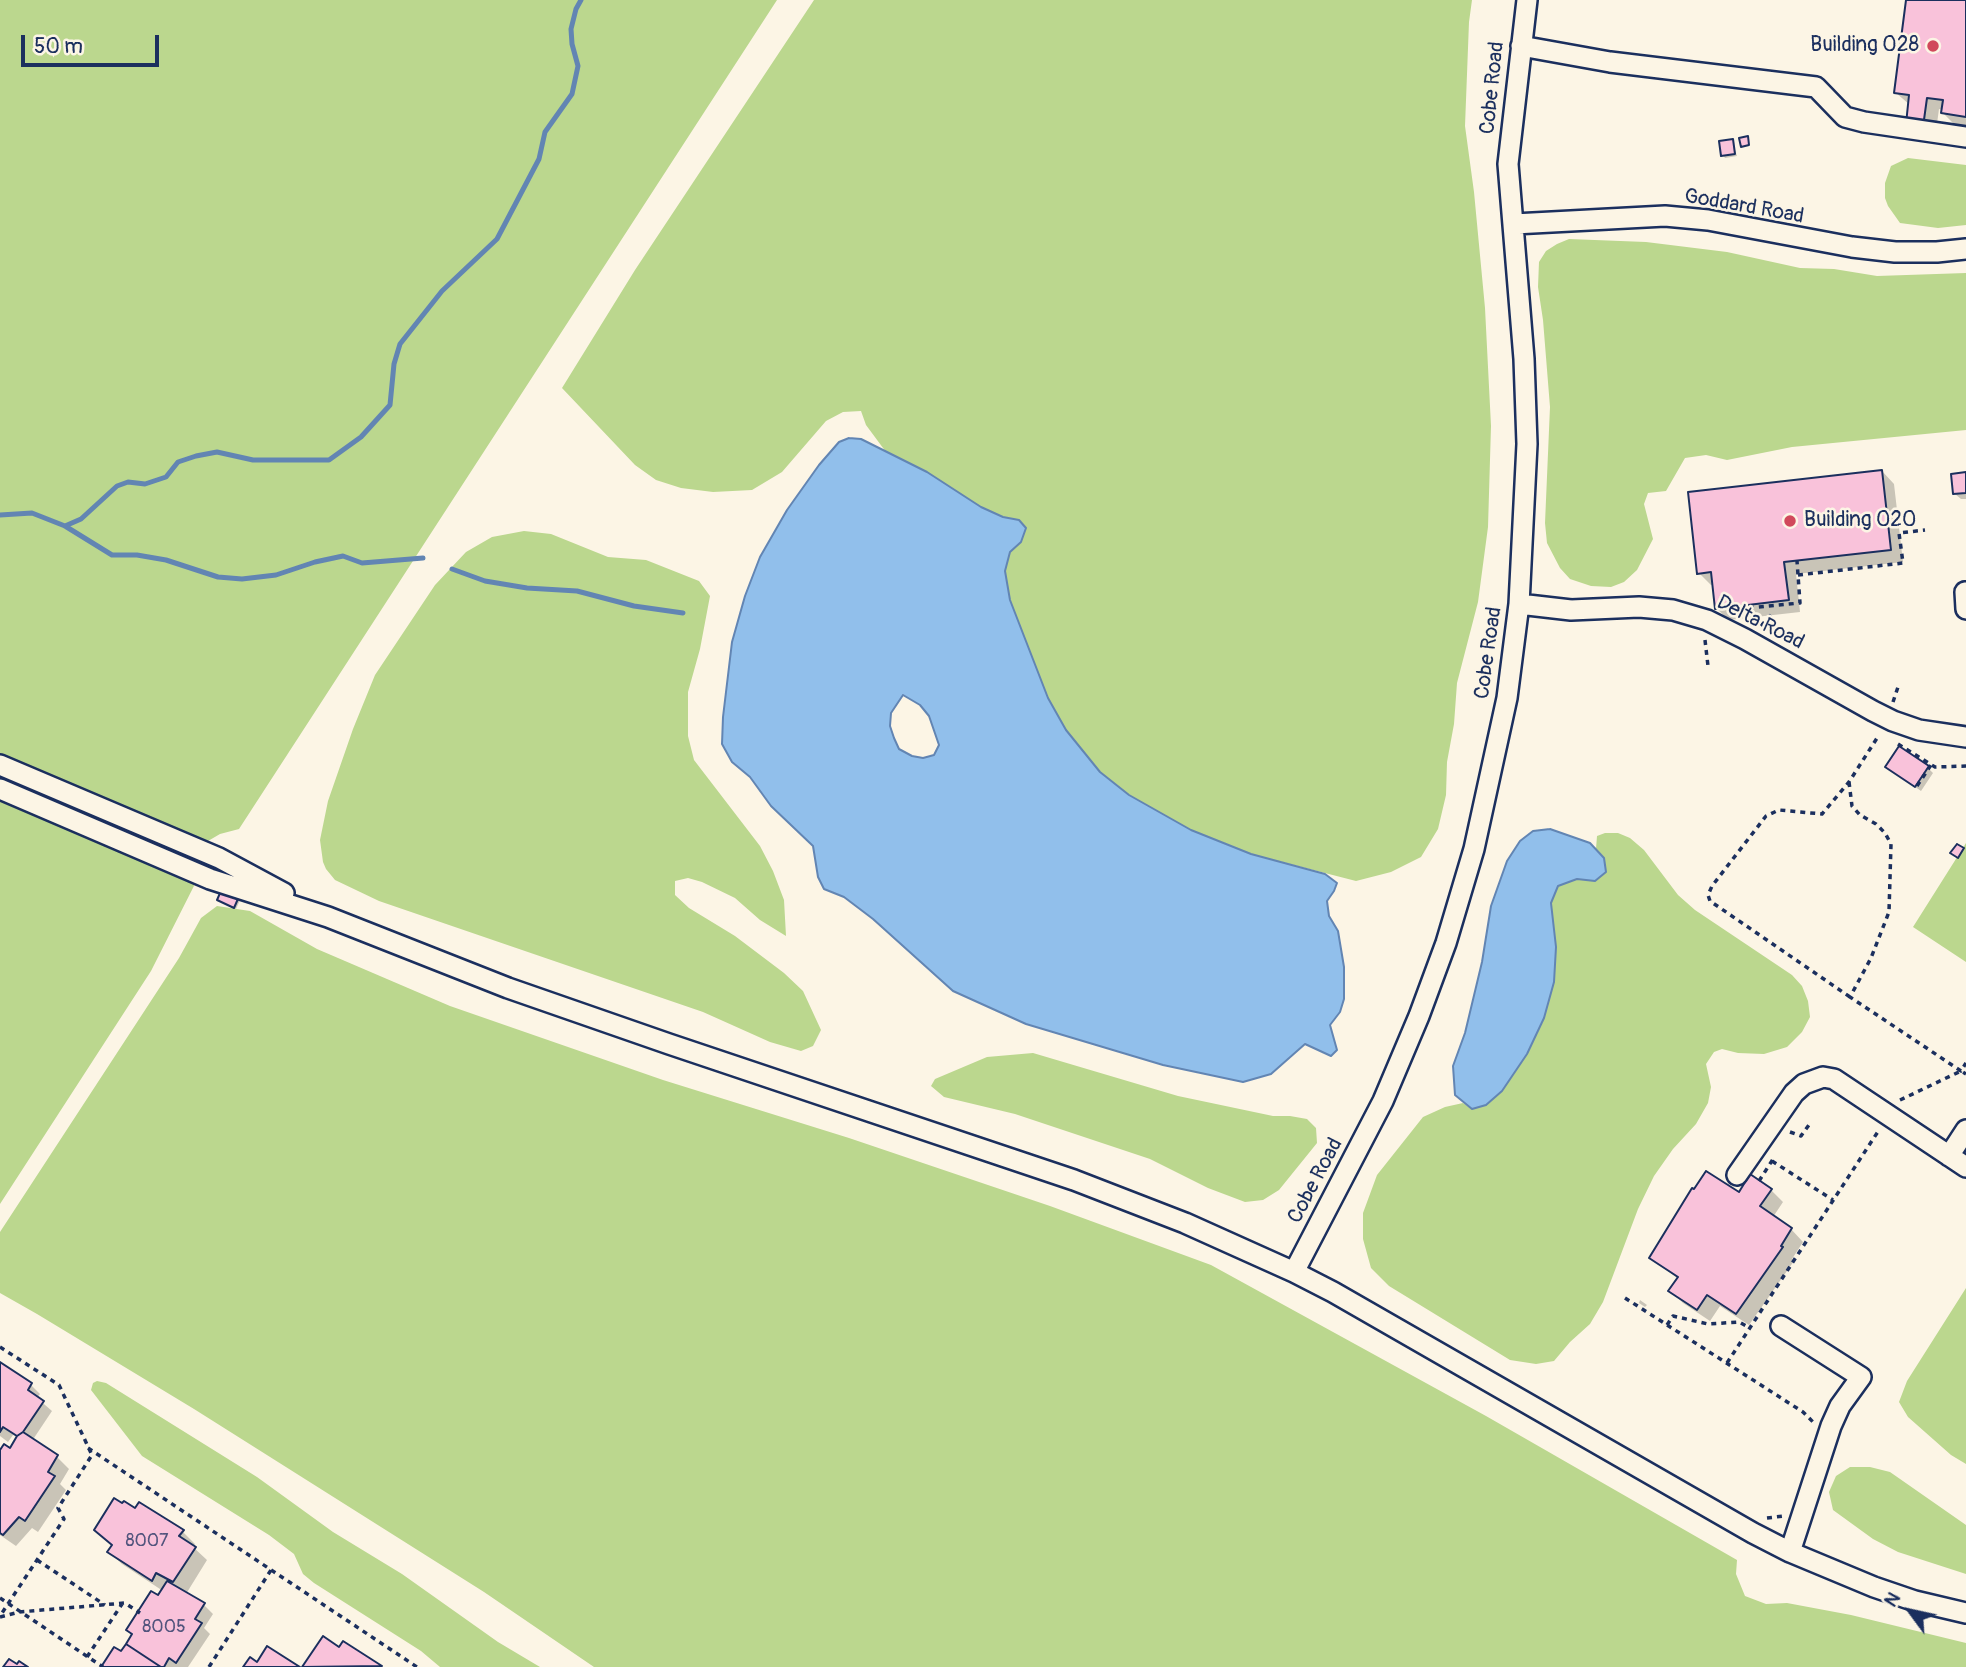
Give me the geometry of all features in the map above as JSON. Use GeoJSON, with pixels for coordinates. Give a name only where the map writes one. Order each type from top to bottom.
{"type":"FeatureCollection","features":[{"type":"Feature","properties":{"kind":"street","name":"Cobe Road"},"geometry":{"type":"LineString","coordinates":[[1294,1272],[1383,1101],[1419,1016],[1446,943],[1474,849],[1507,698],[1519,604],[1527,444],[1524,359],[1508,164],[1527,0]]}},
{"type":"Feature","properties":{"kind":"street"},"geometry":{"type":"LineString","coordinates":[[1521,46],[1610,62],[1816,87],[1845,117],[1966,137]]}},
{"type":"Feature","properties":{"kind":"street","name":"Goddard Road"},"geometry":{"type":"LineString","coordinates":[[1514,224],[1665,216],[1708,220],[1852,247],[1905,252],[1966,249]]}},
{"type":"Feature","properties":{"kind":"street","name":"Delta Road"},"geometry":{"type":"LineString","coordinates":[[1519,604],[1571,610],[1674,610],[1707,620],[1873,712],[1919,730],[1966,737]]}},
{"type":"Feature","properties":{"kind":"street"},"geometry":{"type":"LineString","coordinates":[[0,765],[219,858],[328,917]]}},
{"type":"Feature","properties":{"kind":"street"},"geometry":{"type":"LineString","coordinates":[[0,789],[210,878],[328,917],[521,992],[1098,1189],[1185,1223],[1294,1272],[1790,1552],[1874,1587],[1915,1601],[1966,1613]]}},
{"type":"Feature","properties":{"kind":"street"},"geometry":{"type":"LineString","coordinates":[[187,869],[196,848]]}},
{"type":"Feature","properties":{"kind":"street"},"geometry":{"type":"LineString","coordinates":[[1737,1175],[1794,1093],[1804,1084],[1823,1077],[1834,1079],[1966,1167]]}},
{"type":"Feature","properties":{"kind":"street"},"geometry":{"type":"LineString","coordinates":[[1949,1156],[1966,1130]]}},
{"type":"Feature","properties":{"kind":"street"},"geometry":{"type":"LineString","coordinates":[[1781,1326],[1867,1375],[1840,1406],[1831,1426],[1790,1552]]}},
{"type":"Feature","properties":{"kind":"path"},"geometry":{"type":"LineString","coordinates":[[1798,575],[1903,563],[1899,533],[1925,530]]}},
{"type":"Feature","properties":{"kind":"path"},"geometry":{"type":"LineString","coordinates":[[1728,610],[1800,603],[1797,561]]}},
{"type":"Feature","properties":{"kind":"path"},"geometry":{"type":"LineString","coordinates":[[1758,629],[1771,615]]}},
{"type":"Feature","properties":{"kind":"path"},"geometry":{"type":"LineString","coordinates":[[1704,631],[1708,666]]}},
{"type":"Feature","properties":{"kind":"path"},"geometry":{"type":"LineString","coordinates":[[1892,707],[1899,684]]}},
{"type":"Feature","properties":{"kind":"path"},"geometry":{"type":"LineString","coordinates":[[1966,766],[1935,767],[1880,733],[1849,782],[1822,814],[1779,810],[1766,816],[1712,886],[1708,895],[1710,901],[1966,1074]]}},
{"type":"Feature","properties":{"kind":"path"},"geometry":{"type":"LineString","coordinates":[[1917,786],[1931,765]]}},
{"type":"Feature","properties":{"kind":"path"},"geometry":{"type":"LineString","coordinates":[[1849,782],[1852,806],[1860,815],[1876,824],[1891,844],[1889,912],[1871,958],[1850,996]]}},
{"type":"Feature","properties":{"kind":"path"},"geometry":{"type":"LineString","coordinates":[[1898,1101],[1961,1070],[1966,1063]]}},
{"type":"Feature","properties":{"kind":"path"},"geometry":{"type":"LineString","coordinates":[[1784,1141],[1791,1131],[1801,1136],[1811,1122]]}},
{"type":"Feature","properties":{"kind":"path"},"geometry":{"type":"LineString","coordinates":[[1727,1363],[1881,1127]]}},
{"type":"Feature","properties":{"kind":"path"},"geometry":{"type":"LineString","coordinates":[[1759,1181],[1778,1151]]}},
{"type":"Feature","properties":{"kind":"path"},"geometry":{"type":"LineString","coordinates":[[1772,1161],[1833,1200]]}},
{"type":"Feature","properties":{"kind":"path"},"geometry":{"type":"LineString","coordinates":[[1625,1298],[1803,1412],[1814,1423],[1815,1431]]}},
{"type":"Feature","properties":{"kind":"path"},"geometry":{"type":"LineString","coordinates":[[1667,1325],[1673,1316],[1708,1324],[1739,1322],[1750,1328]]}},
{"type":"Feature","properties":{"kind":"path"},"geometry":{"type":"LineString","coordinates":[[0,1347],[59,1385],[92,1455],[58,1508],[64,1518],[0,1617]]}},
{"type":"Feature","properties":{"kind":"path"},"geometry":{"type":"LineString","coordinates":[[88,1448],[417,1667]]}},
{"type":"Feature","properties":{"kind":"path"},"geometry":{"type":"LineString","coordinates":[[1760,1517],[1787,1515]]}},
{"type":"Feature","properties":{"kind":"path"},"geometry":{"type":"LineString","coordinates":[[37,1560],[105,1605]]}},
{"type":"Feature","properties":{"kind":"path"},"geometry":{"type":"LineString","coordinates":[[209,1667],[271,1570]]}},
{"type":"Feature","properties":{"kind":"path"},"geometry":{"type":"LineString","coordinates":[[0,1598],[103,1667]]}},
{"type":"Feature","properties":{"kind":"path"},"geometry":{"type":"LineString","coordinates":[[0,1617],[19,1612],[125,1603],[140,1613]]}},
{"type":"Feature","properties":{"kind":"path"},"geometry":{"type":"LineString","coordinates":[[88,1657],[122,1604]]}},
{"type":"Feature","properties":{"kind":"green space"},"geometry":{"type":"Polygon","coordinates":[[[0,0],[777,0],[239,829],[220,834],[196,848],[0,765],[0,0]]]}},
{"type":"Feature","properties":{"kind":"green space"},"geometry":{"type":"Polygon","coordinates":[[[814,0],[1472,0],[1465,126],[1485,308],[1491,426],[1488,527],[1478,602],[1457,683],[1454,724],[1447,762],[1446,795],[1438,829],[1421,857],[1391,872],[1356,881],[1251,854],[1191,830],[1129,795],[1100,772],[1066,730],[1048,698],[1010,600],[1005,571],[1010,552],[1021,542],[1019,520],[1003,517],[981,507],[927,472],[886,452],[866,425],[861,411],[843,412],[826,421],[782,472],[752,490],[713,492],[681,488],[656,480],[635,465],[562,388],[635,270],[814,0]]]}},
{"type":"Feature","properties":{"kind":"green space"},"geometry":{"type":"Polygon","coordinates":[[[1908,158],[1966,165],[1966,225],[1938,228],[1900,223],[1885,198],[1885,183],[1891,166],[1908,158]]]}},
{"type":"Feature","properties":{"kind":"green space"},"geometry":{"type":"Polygon","coordinates":[[[1569,239],[1646,242],[1727,252],[1800,268],[1834,269],[1877,276],[1966,273],[1966,430],[1792,447],[1727,460],[1706,455],[1685,458],[1666,491],[1648,493],[1644,504],[1653,539],[1637,570],[1624,582],[1611,587],[1591,586],[1570,579],[1560,568],[1547,543],[1545,523],[1550,407],[1538,287],[1539,262],[1546,251],[1569,239]]]}},
{"type":"Feature","properties":{"kind":"green space"},"geometry":{"type":"Polygon","coordinates":[[[524,531],[551,534],[608,557],[646,560],[699,581],[710,596],[688,692],[688,736],[694,760],[760,846],[773,871],[784,900],[786,936],[760,920],[735,898],[702,882],[688,878],[675,881],[675,895],[689,908],[735,936],[803,991],[821,1030],[813,1046],[801,1051],[770,1042],[703,1012],[379,901],[335,880],[326,869],[320,840],[328,801],[375,675],[435,585],[466,552],[492,537],[524,531]]]}},
{"type":"Feature","properties":{"kind":"green space"},"geometry":{"type":"Polygon","coordinates":[[[0,789],[200,874],[151,971],[0,1204],[0,789]]]}},
{"type":"Feature","properties":{"kind":"green space"},"geometry":{"type":"Polygon","coordinates":[[[1618,833],[1630,838],[1644,850],[1678,895],[1695,910],[1792,975],[1802,986],[1810,1017],[1802,1032],[1787,1047],[1764,1054],[1722,1049],[1714,1052],[1706,1064],[1711,1087],[1708,1103],[1696,1124],[1673,1149],[1654,1176],[1638,1209],[1603,1302],[1590,1324],[1554,1361],[1536,1364],[1510,1360],[1389,1286],[1371,1268],[1363,1239],[1363,1213],[1377,1175],[1423,1117],[1445,1107],[1463,1103],[1472,1109],[1502,1091],[1527,1054],[1544,1018],[1556,947],[1551,903],[1558,885],[1577,879],[1595,881],[1604,858],[1596,849],[1597,836],[1618,833]]]}},
{"type":"Feature","properties":{"kind":"green space"},"geometry":{"type":"Polygon","coordinates":[[[1966,843],[1966,962],[1913,927],[1966,843]]]}},
{"type":"Feature","properties":{"kind":"green space"},"geometry":{"type":"Polygon","coordinates":[[[217,906],[250,911],[317,949],[450,1006],[663,1080],[849,1138],[1050,1206],[1211,1265],[1486,1416],[1737,1560],[1736,1574],[1745,1596],[1766,1604],[1787,1603],[1851,1615],[1966,1643],[1966,1667],[594,1667],[484,1592],[194,1409],[0,1293],[0,1232],[179,958],[201,918],[217,906]]]}},
{"type":"Feature","properties":{"kind":"green space"},"geometry":{"type":"Polygon","coordinates":[[[1033,1053],[1178,1096],[1273,1116],[1307,1119],[1316,1128],[1317,1143],[1279,1190],[1263,1200],[1245,1202],[1208,1188],[1150,1159],[1015,1114],[944,1097],[931,1086],[935,1079],[987,1057],[1033,1053]]]}},
{"type":"Feature","properties":{"kind":"green space"},"geometry":{"type":"Polygon","coordinates":[[[1966,1288],[1966,1464],[1951,1455],[1908,1417],[1899,1402],[1907,1381],[1966,1288]]]}},
{"type":"Feature","properties":{"kind":"green space"},"geometry":{"type":"Polygon","coordinates":[[[93,1383],[106,1383],[257,1477],[333,1532],[402,1574],[498,1642],[540,1667],[440,1667],[421,1651],[314,1583],[303,1574],[294,1554],[269,1535],[142,1456],[91,1390],[93,1383]]]}},
{"type":"Feature","properties":{"kind":"green space"},"geometry":{"type":"Polygon","coordinates":[[[1850,1467],[1870,1467],[1890,1472],[1966,1525],[1966,1574],[1898,1552],[1873,1539],[1833,1510],[1829,1492],[1836,1476],[1850,1467]]]}},
{"type":"Feature","properties":{"kind":"water"},"geometry":{"type":"Polygon","coordinates":[[[849,438],[861,439],[927,472],[981,507],[1003,517],[1019,520],[1026,528],[1021,542],[1010,552],[1005,571],[1010,600],[1048,698],[1066,730],[1100,772],[1129,795],[1191,830],[1251,854],[1325,874],[1337,883],[1327,901],[1329,916],[1338,931],[1344,967],[1344,999],[1340,1012],[1330,1025],[1337,1050],[1331,1056],[1305,1044],[1271,1074],[1243,1082],[1163,1065],[1026,1024],[953,991],[873,919],[844,897],[824,889],[818,877],[813,846],[771,806],[750,777],[732,762],[722,744],[732,642],[760,557],[787,510],[839,442],[849,438]],[[903,695],[891,713],[890,726],[899,749],[923,758],[934,755],[939,745],[929,716],[920,705],[903,695]]]}},
{"type":"Feature","properties":{"kind":"water"},"geometry":{"type":"Polygon","coordinates":[[[1550,829],[1590,843],[1604,858],[1606,872],[1595,881],[1577,879],[1558,886],[1551,903],[1556,947],[1554,982],[1544,1018],[1527,1054],[1502,1091],[1486,1105],[1472,1109],[1455,1095],[1453,1066],[1465,1033],[1482,962],[1491,906],[1507,861],[1520,841],[1533,831],[1550,829]]]}},
{"type":"Feature","properties":{"kind":"building","name":"Building 028"},"geometry":{"type":"Polygon","coordinates":[[[1906,0],[1966,0],[1966,117],[1941,113],[1943,100],[1927,98],[1923,127],[1906,124],[1909,95],[1894,93],[1906,0]]]}},
{"type":"Feature","properties":{"kind":"building"},"geometry":{"type":"Polygon","coordinates":[[[1748,136],[1749,145],[1741,147],[1739,138],[1748,136]]]}},
{"type":"Feature","properties":{"kind":"building"},"geometry":{"type":"Polygon","coordinates":[[[1733,139],[1735,154],[1721,156],[1719,141],[1733,139]]]}},
{"type":"Feature","properties":{"kind":"building","name":"Building 020"},"geometry":{"type":"Polygon","coordinates":[[[1882,470],[1891,550],[1784,562],[1789,600],[1715,609],[1711,572],[1697,574],[1688,492],[1882,470]]]}},
{"type":"Feature","properties":{"kind":"building"},"geometry":{"type":"Polygon","coordinates":[[[1966,472],[1966,493],[1953,494],[1951,474],[1966,472]]]}},
{"type":"Feature","properties":{"kind":"building"},"geometry":{"type":"Polygon","coordinates":[[[1899,746],[1929,766],[1915,787],[1885,767],[1899,746]]]}},
{"type":"Feature","properties":{"kind":"building"},"geometry":{"type":"Polygon","coordinates":[[[1957,844],[1964,848],[1958,858],[1950,853],[1957,844]]]}},
{"type":"Feature","properties":{"kind":"building"},"geometry":{"type":"Polygon","coordinates":[[[230,870],[247,878],[234,908],[217,900],[230,870]]]}},
{"type":"Feature","properties":{"kind":"building"},"geometry":{"type":"Polygon","coordinates":[[[1706,1171],[1739,1192],[1750,1174],[1772,1189],[1760,1206],[1792,1228],[1781,1246],[1783,1247],[1736,1314],[1707,1295],[1697,1310],[1668,1291],[1678,1277],[1649,1258],[1692,1188],[1694,1189],[1706,1171]]]}},
{"type":"Feature","properties":{"kind":"building"},"geometry":{"type":"Polygon","coordinates":[[[0,1362],[32,1383],[28,1390],[44,1401],[23,1432],[17,1436],[3,1427],[0,1432],[0,1362]]]}},
{"type":"Feature","properties":{"kind":"building"},"geometry":{"type":"Polygon","coordinates":[[[23,1432],[58,1455],[48,1472],[55,1476],[25,1521],[19,1517],[3,1535],[0,1533],[0,1450],[4,1444],[10,1448],[17,1436],[23,1432]]]}},
{"type":"Feature","properties":{"kind":"building"},"geometry":{"type":"Polygon","coordinates":[[[114,1498],[135,1508],[139,1502],[184,1530],[179,1536],[196,1547],[173,1582],[156,1573],[152,1581],[107,1552],[112,1545],[94,1530],[114,1498]]]}},
{"type":"Feature","properties":{"kind":"building"},"geometry":{"type":"Polygon","coordinates":[[[167,1581],[205,1603],[195,1619],[202,1623],[176,1663],[169,1658],[164,1667],[161,1667],[126,1644],[132,1634],[126,1630],[151,1591],[158,1595],[167,1581]]]}},
{"type":"Feature","properties":{"kind":"building"},"geometry":{"type":"Polygon","coordinates":[[[323,1636],[339,1647],[343,1641],[382,1666],[302,1667],[323,1636]]]}},
{"type":"Feature","properties":{"kind":"building"},"geometry":{"type":"Polygon","coordinates":[[[126,1644],[161,1667],[101,1667],[114,1647],[121,1651],[126,1644]]]}},
{"type":"Feature","properties":{"kind":"building"},"geometry":{"type":"Polygon","coordinates":[[[267,1646],[300,1667],[243,1667],[250,1657],[257,1662],[267,1646]]]}},
{"type":"Feature","properties":{"kind":"building"},"geometry":{"type":"Polygon","coordinates":[[[9,1659],[17,1664],[19,1661],[28,1667],[3,1667],[9,1659]]]}},
{"type":"Feature","properties":{"kind":"waterway"},"geometry":{"type":"LineString","coordinates":[[65,526],[81,519],[117,486],[128,482],[145,484],[166,477],[178,462],[196,456],[217,452],[253,460],[329,460],[361,437],[390,405],[394,364],[400,344],[442,291],[497,239],[539,159],[545,132],[572,94],[578,66],[571,29],[581,0]]}},
{"type":"Feature","properties":{"kind":"waterway"},"geometry":{"type":"LineString","coordinates":[[0,515],[32,513],[65,526],[112,555],[137,555],[166,560],[218,577],[242,579],[276,575],[343,556],[362,563],[423,558]]}},
{"type":"Feature","properties":{"kind":"waterway"},"geometry":{"type":"LineString","coordinates":[[452,569],[485,581],[527,588],[577,591],[634,606],[683,613]]}},
{"type":"Feature","properties":{"kind":"place","name":"Building 028"},"geometry":{"type":"Point","coordinates":[1933,46]}},
{"type":"Feature","properties":{"kind":"place","name":"Building 020"},"geometry":{"type":"Point","coordinates":[1790,521]}}]}
